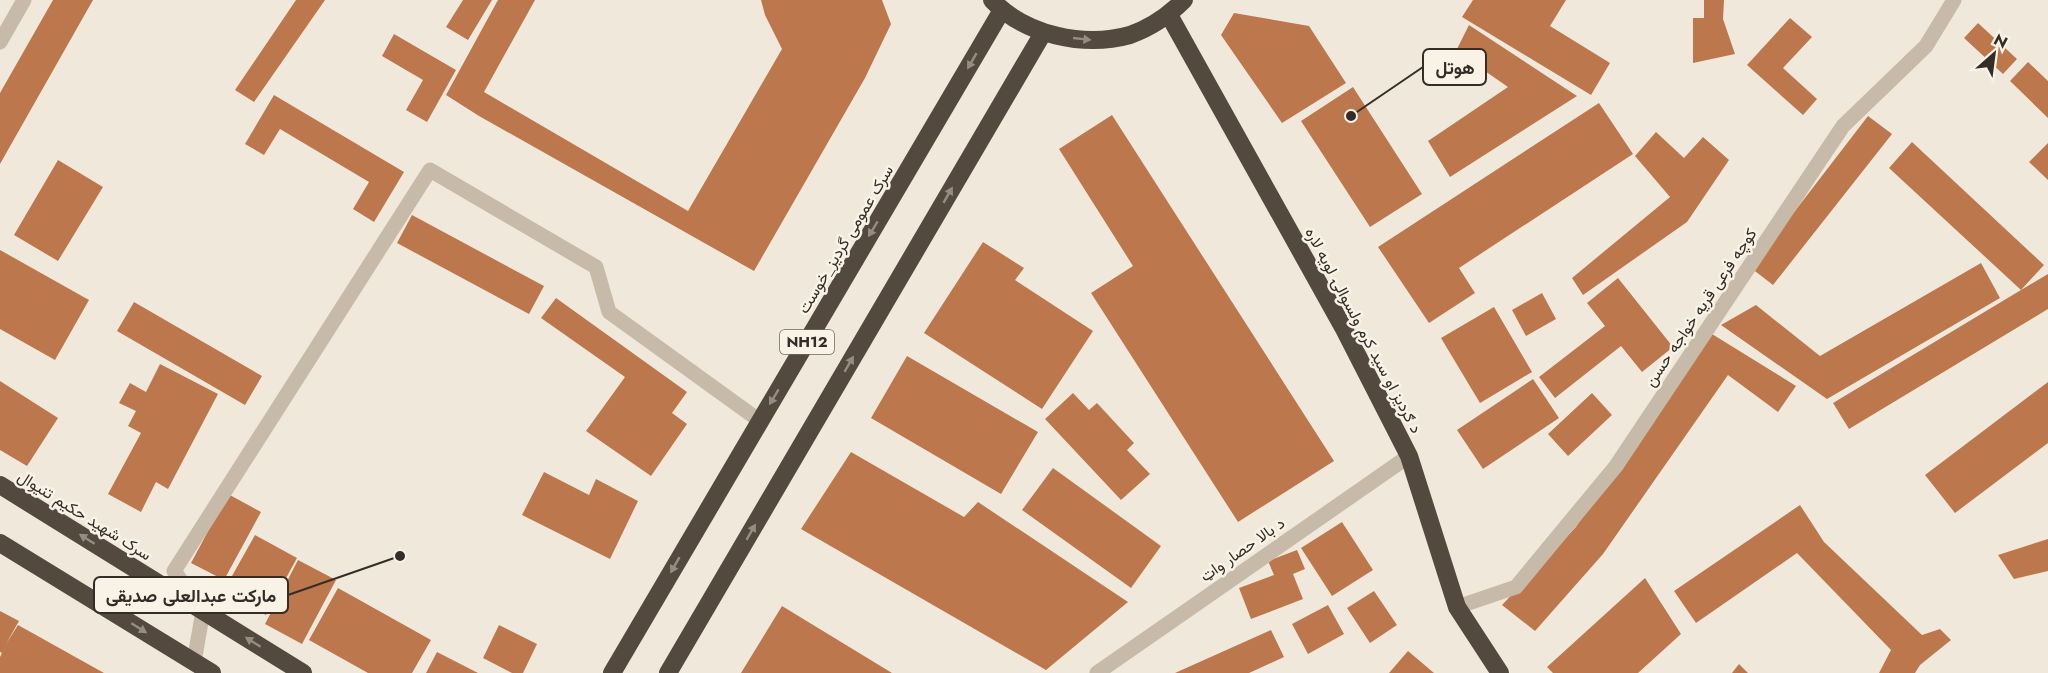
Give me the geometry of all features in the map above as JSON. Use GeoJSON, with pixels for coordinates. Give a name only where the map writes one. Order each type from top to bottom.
{"type":"FeatureCollection","features":[{"type":"Feature","properties":{"kind":"highway","name":"NH12"},"geometry":{"type":"LineString","coordinates":[[997,5],[1043,33],[1087,41],[1130,34],[1169,15],[1184,0]]}},
{"type":"Feature","properties":{"kind":"highway","name":"سرک عمومی گردیز_خوست"},"geometry":{"type":"LineString","coordinates":[[612,673],[760,421],[997,5]]}},
{"type":"Feature","properties":{"kind":"highway","name":"د ګردیز او سید کرم ولسوالۍ لویه لاره"},"geometry":{"type":"LineString","coordinates":[[1169,15],[1342,327],[1409,456],[1457,607],[1500,673]]}},
{"type":"Feature","properties":{"kind":"highway","name":"NH12"},"geometry":{"type":"LineString","coordinates":[[668,673],[1043,33]]}},
{"type":"Feature","properties":{"kind":"highway","name":"سرک شهید حکیم تنیوال"},"geometry":{"type":"LineString","coordinates":[[0,485],[303,673]]}},
{"type":"Feature","properties":{"kind":"highway"},"geometry":{"type":"LineString","coordinates":[[0,543],[212,673]]}},
{"type":"Feature","properties":{"kind":"street"},"geometry":{"type":"LineString","coordinates":[[0,42],[24,0]]}},
{"type":"Feature","properties":{"kind":"street","name":"کوچه فرعی قریه خواجه حسن"},"geometry":{"type":"LineString","coordinates":[[1457,607],[1516,587],[1616,466],[1843,126],[1926,46],[1954,0]]}},
{"type":"Feature","properties":{"kind":"street"},"geometry":{"type":"LineString","coordinates":[[194,662],[204,611],[174,571],[430,170],[596,267],[609,312],[760,421]]}},
{"type":"Feature","properties":{"kind":"street","name":"د بالا حصار واټ"},"geometry":{"type":"LineString","coordinates":[[1097,673],[1409,456]]}},
{"type":"Feature","properties":{"kind":"building"},"geometry":{"type":"Polygon","coordinates":[[[53,0],[93,0],[0,164],[0,93],[53,0]]]}},
{"type":"Feature","properties":{"kind":"building"},"geometry":{"type":"Polygon","coordinates":[[[296,0],[325,0],[254,102],[235,90],[296,0]]]}},
{"type":"Feature","properties":{"kind":"building"},"geometry":{"type":"Polygon","coordinates":[[[463,0],[492,0],[468,40],[446,27],[463,0]]]}},
{"type":"Feature","properties":{"kind":"building"},"geometry":{"type":"Polygon","coordinates":[[[498,0],[535,0],[484,92],[688,211],[782,49],[765,15],[761,0],[882,0],[891,24],[865,78],[754,271],[479,116],[446,95],[498,0]]]}},
{"type":"Feature","properties":{"kind":"building"},"geometry":{"type":"Polygon","coordinates":[[[1473,0],[1566,0],[1550,26],[1610,63],[1591,95],[1462,17],[1473,0]]]}},
{"type":"Feature","properties":{"kind":"building"},"geometry":{"type":"Polygon","coordinates":[[[1704,0],[1724,0],[1723,19],[1735,54],[1693,63],[1693,18],[1704,18],[1704,0]]]}},
{"type":"Feature","properties":{"kind":"building"},"geometry":{"type":"Polygon","coordinates":[[[1234,13],[1309,26],[1346,83],[1282,123],[1221,35],[1234,13]]]}},
{"type":"Feature","properties":{"kind":"building"},"geometry":{"type":"Polygon","coordinates":[[[1790,18],[1812,37],[1783,68],[1817,99],[1803,115],[1747,65],[1790,18]]]}},
{"type":"Feature","properties":{"kind":"building"},"geometry":{"type":"Polygon","coordinates":[[[1978,23],[2017,59],[2003,74],[1964,38],[1978,23]]]}},
{"type":"Feature","properties":{"kind":"building"},"geometry":{"type":"Polygon","coordinates":[[[1469,25],[1577,96],[1450,177],[1428,141],[1508,87],[1456,51],[1469,25]]]}},
{"type":"Feature","properties":{"kind":"building"},"geometry":{"type":"Polygon","coordinates":[[[394,34],[456,70],[427,122],[406,110],[423,80],[382,56],[394,34]]]}},
{"type":"Feature","properties":{"kind":"building"},"geometry":{"type":"Polygon","coordinates":[[[2028,62],[2048,81],[2048,118],[2010,81],[2028,62]]]}},
{"type":"Feature","properties":{"kind":"building"},"geometry":{"type":"Polygon","coordinates":[[[1353,87],[1422,194],[1370,227],[1301,121],[1353,87]]]}},
{"type":"Feature","properties":{"kind":"building"},"geometry":{"type":"Polygon","coordinates":[[[274,95],[404,172],[374,222],[353,209],[369,182],[280,129],[264,155],[245,144],[274,95]]]}},
{"type":"Feature","properties":{"kind":"building"},"geometry":{"type":"Polygon","coordinates":[[[1599,103],[1633,154],[1459,268],[1475,293],[1429,323],[1378,247],[1599,103]]]}},
{"type":"Feature","properties":{"kind":"building"},"geometry":{"type":"Polygon","coordinates":[[[1112,115],[1334,461],[1238,522],[1091,293],[1133,266],[1059,149],[1112,115]]]}},
{"type":"Feature","properties":{"kind":"building"},"geometry":{"type":"Polygon","coordinates":[[[1868,116],[1892,134],[1773,285],[1751,268],[1868,116]]]}},
{"type":"Feature","properties":{"kind":"building"},"geometry":{"type":"Polygon","coordinates":[[[1656,132],[1684,158],[1703,137],[1729,160],[1687,222],[1583,295],[1572,278],[1670,197],[1635,156],[1656,132]]]}},
{"type":"Feature","properties":{"kind":"building"},"geometry":{"type":"Polygon","coordinates":[[[1912,142],[2044,265],[2021,290],[1889,168],[1912,142]]]}},
{"type":"Feature","properties":{"kind":"building"},"geometry":{"type":"Polygon","coordinates":[[[2048,143],[2048,180],[2029,162],[2048,143]]]}},
{"type":"Feature","properties":{"kind":"building"},"geometry":{"type":"Polygon","coordinates":[[[58,160],[103,187],[58,261],[14,235],[58,160]]]}},
{"type":"Feature","properties":{"kind":"building"},"geometry":{"type":"Polygon","coordinates":[[[412,215],[544,286],[529,314],[397,243],[412,215]]]}},
{"type":"Feature","properties":{"kind":"building"},"geometry":{"type":"Polygon","coordinates":[[[983,242],[1024,268],[1015,280],[1093,331],[1042,409],[924,333],[983,242]]]}},
{"type":"Feature","properties":{"kind":"building"},"geometry":{"type":"Polygon","coordinates":[[[0,250],[89,300],[55,360],[0,329],[0,250]]]}},
{"type":"Feature","properties":{"kind":"building"},"geometry":{"type":"Polygon","coordinates":[[[1981,263],[2000,298],[1827,399],[1721,325],[1756,305],[1820,356],[1981,263]]]}},
{"type":"Feature","properties":{"kind":"building"},"geometry":{"type":"Polygon","coordinates":[[[2048,274],[2048,309],[1849,429],[1833,403],[2048,274]]]}},
{"type":"Feature","properties":{"kind":"building"},"geometry":{"type":"Polygon","coordinates":[[[1618,278],[1673,347],[1642,372],[1621,346],[1555,398],[1539,377],[1605,326],[1587,303],[1618,278]]]}},
{"type":"Feature","properties":{"kind":"building"},"geometry":{"type":"Polygon","coordinates":[[[1542,293],[1556,319],[1526,336],[1512,310],[1542,293]]]}},
{"type":"Feature","properties":{"kind":"building"},"geometry":{"type":"Polygon","coordinates":[[[556,298],[687,392],[672,413],[687,424],[651,476],[586,431],[625,377],[541,318],[556,298]]]}},
{"type":"Feature","properties":{"kind":"building"},"geometry":{"type":"Polygon","coordinates":[[[134,302],[262,376],[245,405],[117,331],[134,302]]]}},
{"type":"Feature","properties":{"kind":"building"},"geometry":{"type":"Polygon","coordinates":[[[1494,307],[1532,372],[1480,403],[1441,338],[1494,307]]]}},
{"type":"Feature","properties":{"kind":"building"},"geometry":{"type":"Polygon","coordinates":[[[1712,334],[1796,386],[1778,412],[1728,375],[1603,554],[1535,631],[1502,605],[1575,528],[1712,334]]]}},
{"type":"Feature","properties":{"kind":"building"},"geometry":{"type":"Polygon","coordinates":[[[907,356],[1038,432],[1001,494],[871,418],[907,356]]]}},
{"type":"Feature","properties":{"kind":"building"},"geometry":{"type":"Polygon","coordinates":[[[160,364],[218,394],[168,489],[156,482],[141,512],[108,494],[141,433],[128,426],[136,411],[119,403],[130,383],[146,392],[160,364]]]}},
{"type":"Feature","properties":{"kind":"building"},"geometry":{"type":"Polygon","coordinates":[[[1533,379],[1559,418],[1483,469],[1457,430],[1533,379]]]}},
{"type":"Feature","properties":{"kind":"building"},"geometry":{"type":"Polygon","coordinates":[[[0,381],[58,418],[27,466],[0,450],[0,381]]]}},
{"type":"Feature","properties":{"kind":"building"},"geometry":{"type":"Polygon","coordinates":[[[2048,382],[2048,443],[1955,513],[1925,475],[2048,382]]]}},
{"type":"Feature","properties":{"kind":"building"},"geometry":{"type":"Polygon","coordinates":[[[1073,393],[1089,410],[1097,403],[1134,443],[1127,450],[1150,474],[1121,500],[1045,419],[1073,393]]]}},
{"type":"Feature","properties":{"kind":"building"},"geometry":{"type":"Polygon","coordinates":[[[1592,393],[1612,415],[1568,456],[1548,434],[1592,393]]]}},
{"type":"Feature","properties":{"kind":"building"},"geometry":{"type":"Polygon","coordinates":[[[851,452],[964,517],[978,502],[1128,602],[1046,670],[801,529],[851,452]]]}},
{"type":"Feature","properties":{"kind":"building"},"geometry":{"type":"Polygon","coordinates":[[[1053,468],[1161,546],[1131,588],[1022,510],[1053,468]]]}},
{"type":"Feature","properties":{"kind":"building"},"geometry":{"type":"Polygon","coordinates":[[[544,472],[589,495],[596,479],[638,501],[610,559],[522,515],[544,472]]]}},
{"type":"Feature","properties":{"kind":"building"},"geometry":{"type":"Polygon","coordinates":[[[228,494],[261,512],[224,580],[191,563],[228,494]]]}},
{"type":"Feature","properties":{"kind":"building"},"geometry":{"type":"Polygon","coordinates":[[[1800,505],[1824,542],[1922,635],[1940,629],[1951,640],[1920,665],[1915,673],[1879,673],[1891,650],[1797,553],[1696,623],[1674,591],[1800,505]]]}},
{"type":"Feature","properties":{"kind":"building"},"geometry":{"type":"Polygon","coordinates":[[[1342,522],[1373,570],[1332,596],[1301,548],[1342,522]]]}},
{"type":"Feature","properties":{"kind":"building"},"geometry":{"type":"Polygon","coordinates":[[[255,535],[297,558],[266,615],[223,592],[255,535]]]}},
{"type":"Feature","properties":{"kind":"building"},"geometry":{"type":"Polygon","coordinates":[[[2048,539],[2048,571],[2014,579],[1998,555],[2048,539]]]}},
{"type":"Feature","properties":{"kind":"building"},"geometry":{"type":"Polygon","coordinates":[[[1297,550],[1305,569],[1293,574],[1303,599],[1251,619],[1239,588],[1274,575],[1268,561],[1297,550]]]}},
{"type":"Feature","properties":{"kind":"building"},"geometry":{"type":"Polygon","coordinates":[[[298,560],[336,580],[302,644],[265,624],[298,560]]]}},
{"type":"Feature","properties":{"kind":"building"},"geometry":{"type":"Polygon","coordinates":[[[1645,578],[1681,634],[1638,673],[1553,673],[1547,667],[1645,578]]]}},
{"type":"Feature","properties":{"kind":"building"},"geometry":{"type":"Polygon","coordinates":[[[338,588],[431,640],[412,673],[368,673],[309,640],[338,588]]]}},
{"type":"Feature","properties":{"kind":"building"},"geometry":{"type":"Polygon","coordinates":[[[1374,591],[1397,625],[1370,643],[1347,608],[1374,591]]]}},
{"type":"Feature","properties":{"kind":"building"},"geometry":{"type":"Polygon","coordinates":[[[1328,605],[1344,634],[1308,654],[1292,624],[1328,605]]]}},
{"type":"Feature","properties":{"kind":"building"},"geometry":{"type":"Polygon","coordinates":[[[782,606],[892,673],[741,673],[782,606]]]}},
{"type":"Feature","properties":{"kind":"building"},"geometry":{"type":"Polygon","coordinates":[[[0,611],[19,621],[6,644],[18,625],[104,673],[0,673],[2,653],[0,652],[0,611]]]}},
{"type":"Feature","properties":{"kind":"building"},"geometry":{"type":"Polygon","coordinates":[[[499,625],[537,644],[523,673],[512,673],[483,658],[499,625]]]}},
{"type":"Feature","properties":{"kind":"building"},"geometry":{"type":"Polygon","coordinates":[[[1271,630],[1284,657],[1249,673],[1175,673],[1271,630]]]}},
{"type":"Feature","properties":{"kind":"building"},"geometry":{"type":"Polygon","coordinates":[[[1408,651],[1434,673],[1389,673],[1408,651]]]}},
{"type":"Feature","properties":{"kind":"building"},"geometry":{"type":"Polygon","coordinates":[[[437,652],[478,673],[426,673],[437,652]]]}},
{"type":"Feature","properties":{"kind":"building"},"geometry":{"type":"Polygon","coordinates":[[[1739,664],[1748,673],[1732,673],[1739,664]]]}},
{"type":"Feature","properties":{"kind":"place","name":"هوتل"},"geometry":{"type":"Point","coordinates":[1351,116]}},
{"type":"Feature","properties":{"kind":"place","name":"مارکت عبدالعلی صدیقی"},"geometry":{"type":"Point","coordinates":[400,556]}}]}
